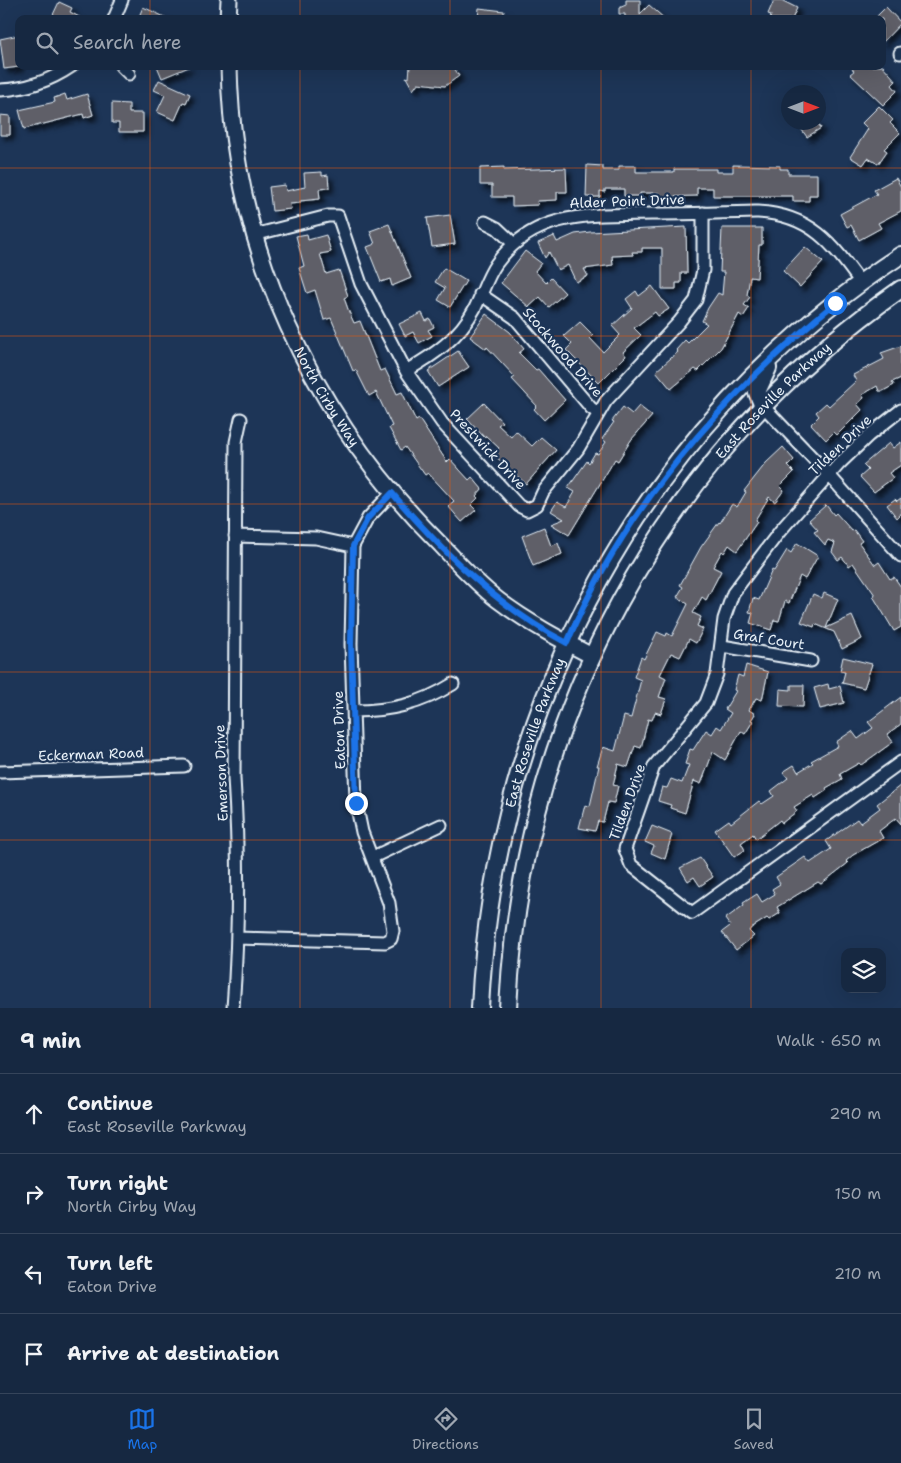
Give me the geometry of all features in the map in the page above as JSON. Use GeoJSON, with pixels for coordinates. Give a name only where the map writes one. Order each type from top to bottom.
{"type":"FeatureCollection","features":[{"type":"Feature","properties":{"kind":"main road","name":"East Roseville Parkway"},"geometry":{"type":"LineString","coordinates":[[480,1008],[484,940],[490,897],[506,817],[534,725],[582,609],[620,544],[669,473],[724,407],[773,357],[861,283],[901,256]]}},
{"type":"Feature","properties":{"kind":"main road","name":"East Roseville Parkway"},"geometry":{"type":"LineString","coordinates":[[508,1008],[518,900],[533,824],[550,761],[592,656],[630,581],[673,515],[724,449],[763,406],[791,378],[852,324],[901,289]]}},
{"type":"Feature","properties":{"kind":"main road"},"geometry":{"type":"LineString","coordinates":[[763,406],[757,392],[773,357]]}},
{"type":"Feature","properties":{"kind":"street"},"geometry":{"type":"LineString","coordinates":[[116,15],[122,0]]}},
{"type":"Feature","properties":{"kind":"street"},"geometry":{"type":"LineString","coordinates":[[228,0],[228,15]]}},
{"type":"Feature","properties":{"kind":"street"},"geometry":{"type":"LineString","coordinates":[[0,90],[38,84],[64,70]]}},
{"type":"Feature","properties":{"kind":"street","name":"North Cirby Way"},"geometry":{"type":"LineString","coordinates":[[228,70],[234,136],[254,235],[270,282],[302,357],[338,420],[392,493],[478,583],[514,612],[592,656]]}},
{"type":"Feature","properties":{"kind":"street","name":"Prestwick Drive"},"geometry":{"type":"LineString","coordinates":[[254,235],[328,216],[338,216],[361,284],[406,372],[461,445],[519,506],[528,510],[536,505],[568,462],[598,413],[696,300],[704,260],[703,213]]}},
{"type":"Feature","properties":{"kind":"street","name":"Alder Point Drive"},"geometry":{"type":"LineString","coordinates":[[406,372],[444,347],[455,337],[474,309],[495,266],[514,244],[534,230],[570,217],[772,213],[798,220],[809,226],[831,244],[861,283]]}},
{"type":"Feature","properties":{"kind":"street"},"geometry":{"type":"LineString","coordinates":[[485,222],[497,228],[514,244]]}},
{"type":"Feature","properties":{"kind":"street","name":"Stockwood Drive"},"geometry":{"type":"LineString","coordinates":[[480,294],[515,318],[591,408],[598,413]]}},
{"type":"Feature","properties":{"kind":"street"},"geometry":{"type":"LineString","coordinates":[[763,406],[829,475],[901,556]]}},
{"type":"Feature","properties":{"kind":"street","name":"Tilden Drive"},"geometry":{"type":"LineString","coordinates":[[901,410],[868,436],[829,475],[780,530],[733,593],[724,619],[717,674],[706,703],[654,766],[625,849],[631,865],[692,913],[901,762]]}},
{"type":"Feature","properties":{"kind":"street","name":"Emerson Drive"},"geometry":{"type":"LineString","coordinates":[[233,1008],[237,938],[238,830],[234,778],[236,442],[241,419]]}},
{"type":"Feature","properties":{"kind":"street","name":"Eaton Drive"},"geometry":{"type":"LineString","coordinates":[[237,938],[385,942],[391,939],[394,931],[389,903],[362,832],[357,811],[351,634],[353,546],[368,518],[392,493]]}},
{"type":"Feature","properties":{"kind":"street"},"geometry":{"type":"LineString","coordinates":[[235,536],[309,537],[353,546]]}},
{"type":"Feature","properties":{"kind":"street","name":"Graf Court"},"geometry":{"type":"LineString","coordinates":[[722,646],[811,661]]}},
{"type":"Feature","properties":{"kind":"street"},"geometry":{"type":"LineString","coordinates":[[353,711],[383,710],[411,705],[453,684]]}},
{"type":"Feature","properties":{"kind":"street","name":"Eckerman Road"},"geometry":{"type":"LineString","coordinates":[[0,772],[184,766]]}},
{"type":"Feature","properties":{"kind":"street"},"geometry":{"type":"LineString","coordinates":[[373,857],[441,825]]}},
{"type":"Feature","properties":{"kind":"building"},"geometry":{"type":"Polygon","coordinates":[[[626,0],[640,0],[640,14],[649,5],[660,15],[619,14],[619,8],[626,5],[626,0]]]}},
{"type":"Feature","properties":{"kind":"building"},"geometry":{"type":"Polygon","coordinates":[[[774,0],[781,0],[797,8],[794,15],[768,14],[774,0]]]}},
{"type":"Feature","properties":{"kind":"building"},"geometry":{"type":"Polygon","coordinates":[[[59,2],[72,8],[70,12],[76,15],[53,15],[59,2]]]}},
{"type":"Feature","properties":{"kind":"building"},"geometry":{"type":"Polygon","coordinates":[[[143,7],[160,15],[140,15],[143,7]]]}},
{"type":"Feature","properties":{"kind":"building"},"geometry":{"type":"Polygon","coordinates":[[[886,7],[901,23],[886,39],[886,15],[878,15],[886,7]]]}},
{"type":"Feature","properties":{"kind":"building"},"geometry":{"type":"Polygon","coordinates":[[[479,8],[504,11],[504,15],[478,15],[479,8]]]}},
{"type":"Feature","properties":{"kind":"building"},"geometry":{"type":"Polygon","coordinates":[[[15,36],[15,68],[4,69],[0,39],[15,36]]]}},
{"type":"Feature","properties":{"kind":"building"},"geometry":{"type":"Polygon","coordinates":[[[886,69],[896,81],[892,85],[897,91],[883,105],[850,74],[854,71],[886,69]]]}},
{"type":"Feature","properties":{"kind":"building"},"geometry":{"type":"Polygon","coordinates":[[[159,70],[182,70],[162,78],[159,70]]]}},
{"type":"Feature","properties":{"kind":"building"},"geometry":{"type":"Polygon","coordinates":[[[410,70],[455,70],[459,76],[445,86],[418,83],[413,90],[406,77],[409,78],[410,70]]]}},
{"type":"Feature","properties":{"kind":"building"},"geometry":{"type":"Polygon","coordinates":[[[159,80],[190,94],[186,103],[183,102],[175,120],[157,112],[165,95],[154,90],[159,80]]]}},
{"type":"Feature","properties":{"kind":"building"},"geometry":{"type":"Polygon","coordinates":[[[65,94],[67,100],[87,94],[93,115],[84,118],[83,114],[24,129],[19,110],[55,102],[54,98],[65,94]]]}},
{"type":"Feature","properties":{"kind":"building"},"geometry":{"type":"Polygon","coordinates":[[[112,103],[129,104],[129,113],[143,113],[143,132],[119,132],[119,123],[112,123],[112,103]]]}},
{"type":"Feature","properties":{"kind":"building"},"geometry":{"type":"Polygon","coordinates":[[[879,106],[893,120],[890,123],[900,133],[884,149],[887,151],[878,164],[868,158],[863,165],[850,157],[868,129],[862,123],[879,106]]]}},
{"type":"Feature","properties":{"kind":"building"},"geometry":{"type":"Polygon","coordinates":[[[0,115],[10,116],[10,135],[0,135],[0,115]]]}},
{"type":"Feature","properties":{"kind":"building"},"geometry":{"type":"Polygon","coordinates":[[[802,130],[818,130],[807,137],[802,130]]]}},
{"type":"Feature","properties":{"kind":"building"},"geometry":{"type":"Polygon","coordinates":[[[587,165],[603,166],[603,170],[619,170],[619,166],[636,166],[636,172],[674,172],[674,169],[716,169],[716,172],[733,172],[733,165],[780,166],[780,169],[788,169],[788,174],[817,174],[817,195],[809,195],[809,201],[793,201],[793,196],[713,196],[713,188],[697,188],[697,196],[659,197],[659,193],[640,193],[640,196],[624,196],[624,189],[605,189],[605,192],[600,191],[600,197],[586,197],[587,165]]]}},
{"type":"Feature","properties":{"kind":"building"},"geometry":{"type":"Polygon","coordinates":[[[504,167],[504,170],[566,168],[567,192],[557,192],[557,200],[537,201],[538,205],[512,206],[512,197],[492,197],[492,185],[480,185],[480,168],[504,167]]]}},
{"type":"Feature","properties":{"kind":"building"},"geometry":{"type":"Polygon","coordinates":[[[322,172],[322,176],[328,175],[329,188],[319,189],[320,199],[300,201],[300,203],[290,204],[291,209],[272,211],[269,187],[285,185],[286,191],[305,187],[304,173],[322,172]]]}},
{"type":"Feature","properties":{"kind":"building"},"geometry":{"type":"Polygon","coordinates":[[[896,178],[901,187],[901,211],[878,223],[881,228],[859,240],[851,225],[847,227],[840,214],[877,194],[874,190],[896,178]]]}},
{"type":"Feature","properties":{"kind":"building"},"geometry":{"type":"Polygon","coordinates":[[[450,215],[455,244],[432,247],[427,218],[450,215]]]}},
{"type":"Feature","properties":{"kind":"building"},"geometry":{"type":"Polygon","coordinates":[[[389,224],[411,278],[392,286],[390,279],[381,282],[367,247],[375,244],[370,231],[389,224]]]}},
{"type":"Feature","properties":{"kind":"building"},"geometry":{"type":"Polygon","coordinates":[[[686,227],[687,273],[681,273],[681,283],[676,283],[676,289],[662,289],[662,248],[642,248],[642,252],[632,252],[633,255],[612,256],[613,265],[584,269],[588,276],[576,282],[568,265],[558,270],[549,252],[545,258],[538,243],[554,236],[557,242],[575,234],[590,232],[686,227]]]}},
{"type":"Feature","properties":{"kind":"building"},"geometry":{"type":"Polygon","coordinates":[[[722,228],[762,228],[762,245],[759,245],[757,278],[750,277],[747,295],[750,297],[744,305],[749,308],[743,317],[739,314],[721,348],[698,371],[695,369],[671,389],[656,371],[678,352],[676,350],[685,340],[688,343],[707,324],[702,321],[708,308],[718,293],[722,295],[724,272],[720,272],[722,228]]]}},
{"type":"Feature","properties":{"kind":"building"},"geometry":{"type":"Polygon","coordinates":[[[307,234],[308,240],[326,235],[331,252],[320,254],[326,274],[339,270],[348,296],[344,298],[349,312],[354,323],[360,321],[380,371],[385,369],[397,394],[402,392],[416,421],[419,419],[447,462],[450,459],[469,480],[472,477],[482,489],[476,496],[478,498],[471,505],[476,510],[462,522],[448,506],[454,501],[428,473],[425,475],[405,447],[401,450],[389,428],[392,426],[376,392],[369,396],[356,370],[353,371],[331,318],[324,320],[315,290],[307,293],[299,268],[304,266],[296,236],[307,234]]]}},
{"type":"Feature","properties":{"kind":"building"},"geometry":{"type":"Polygon","coordinates":[[[805,247],[823,262],[800,287],[783,271],[805,247]]]}},
{"type":"Feature","properties":{"kind":"building"},"geometry":{"type":"Polygon","coordinates":[[[525,251],[541,263],[535,271],[546,283],[551,278],[565,293],[549,307],[540,297],[529,307],[501,283],[525,251]]]}},
{"type":"Feature","properties":{"kind":"building"},"geometry":{"type":"Polygon","coordinates":[[[444,268],[466,281],[450,307],[438,300],[445,288],[435,282],[444,268]]]}},
{"type":"Feature","properties":{"kind":"building"},"geometry":{"type":"Polygon","coordinates":[[[652,286],[669,309],[658,316],[655,312],[634,328],[641,335],[623,352],[626,356],[599,383],[566,350],[572,344],[564,336],[580,322],[593,335],[590,338],[603,352],[620,335],[612,326],[632,308],[626,299],[636,291],[639,296],[652,286]]]}},
{"type":"Feature","properties":{"kind":"building"},"geometry":{"type":"Polygon","coordinates":[[[422,313],[426,321],[430,319],[434,327],[428,330],[432,336],[419,343],[413,332],[405,336],[399,324],[422,313]]]}},
{"type":"Feature","properties":{"kind":"building"},"geometry":{"type":"Polygon","coordinates":[[[486,314],[510,332],[524,349],[519,353],[536,370],[538,369],[565,400],[544,420],[534,409],[537,406],[512,379],[515,377],[487,347],[486,349],[470,337],[486,314]]]}},
{"type":"Feature","properties":{"kind":"building"},"geometry":{"type":"Polygon","coordinates":[[[901,346],[901,378],[892,382],[894,385],[883,391],[879,391],[877,386],[862,395],[864,398],[857,404],[862,410],[837,435],[834,432],[826,440],[811,424],[819,416],[816,412],[826,403],[829,406],[856,381],[853,375],[884,359],[881,353],[901,346]]]}},
{"type":"Feature","properties":{"kind":"building"},"geometry":{"type":"Polygon","coordinates":[[[458,351],[469,367],[438,387],[428,371],[458,351]]]}},
{"type":"Feature","properties":{"kind":"building"},"geometry":{"type":"Polygon","coordinates":[[[484,403],[502,422],[498,425],[511,437],[516,431],[532,446],[541,437],[556,450],[526,484],[493,454],[499,448],[486,436],[485,438],[467,419],[484,403]]]}},
{"type":"Feature","properties":{"kind":"building"},"geometry":{"type":"Polygon","coordinates":[[[639,406],[652,416],[631,440],[618,461],[615,459],[569,535],[551,524],[564,519],[551,511],[557,502],[566,507],[575,492],[568,488],[587,461],[589,463],[595,453],[598,454],[606,442],[602,439],[614,422],[612,421],[623,407],[632,414],[639,406]]]}},
{"type":"Feature","properties":{"kind":"building"},"geometry":{"type":"Polygon","coordinates":[[[901,442],[901,465],[889,473],[893,478],[874,492],[860,477],[868,470],[863,465],[889,443],[893,448],[901,442]]]}},
{"type":"Feature","properties":{"kind":"building"},"geometry":{"type":"Polygon","coordinates":[[[783,447],[794,460],[788,466],[794,472],[780,486],[784,490],[775,502],[769,497],[755,520],[757,522],[737,551],[729,545],[724,553],[722,551],[713,567],[721,571],[706,600],[702,597],[693,613],[701,617],[697,626],[703,629],[696,643],[689,639],[680,657],[671,653],[660,675],[666,678],[659,697],[666,699],[661,714],[655,712],[652,720],[648,719],[641,748],[635,746],[628,767],[618,764],[613,785],[618,786],[614,803],[608,802],[603,822],[598,821],[595,831],[579,828],[585,805],[590,806],[599,766],[597,766],[603,747],[615,751],[624,716],[631,718],[641,680],[634,677],[641,657],[644,659],[657,632],[666,636],[667,633],[672,636],[688,604],[677,597],[683,587],[680,585],[701,547],[732,504],[737,507],[746,492],[744,491],[766,463],[783,447]]]}},
{"type":"Feature","properties":{"kind":"building"},"geometry":{"type":"Polygon","coordinates":[[[901,498],[901,514],[897,518],[887,505],[895,499],[897,501],[901,498]]]}},
{"type":"Feature","properties":{"kind":"building"},"geometry":{"type":"Polygon","coordinates":[[[826,505],[834,515],[836,513],[852,531],[854,530],[862,541],[859,543],[875,565],[879,562],[890,579],[894,577],[901,587],[901,627],[894,631],[873,596],[875,595],[853,563],[849,566],[842,557],[838,560],[832,552],[835,543],[828,540],[825,545],[814,532],[818,530],[809,520],[826,505]]]}},
{"type":"Feature","properties":{"kind":"building"},"geometry":{"type":"Polygon","coordinates":[[[544,527],[551,546],[558,543],[562,554],[533,566],[522,536],[544,527]]]}},
{"type":"Feature","properties":{"kind":"building"},"geometry":{"type":"Polygon","coordinates":[[[797,543],[818,556],[805,579],[800,576],[789,603],[785,601],[779,621],[774,620],[771,630],[750,623],[753,613],[749,612],[753,598],[759,600],[772,570],[774,571],[787,550],[791,553],[797,543]]]}},
{"type":"Feature","properties":{"kind":"building"},"geometry":{"type":"Polygon","coordinates":[[[824,593],[838,599],[826,628],[852,616],[862,639],[842,649],[834,632],[815,624],[814,627],[801,622],[813,594],[822,598],[824,593]]]}},
{"type":"Feature","properties":{"kind":"building"},"geometry":{"type":"Polygon","coordinates":[[[843,657],[872,664],[864,688],[842,683],[845,672],[840,671],[843,657]]]}},
{"type":"Feature","properties":{"kind":"building"},"geometry":{"type":"Polygon","coordinates":[[[746,665],[768,672],[762,700],[756,698],[749,710],[755,714],[745,734],[741,731],[725,760],[713,752],[701,784],[694,781],[685,813],[670,808],[671,805],[658,801],[662,787],[667,788],[671,779],[682,783],[689,765],[685,764],[690,749],[693,750],[706,730],[712,734],[717,726],[721,729],[731,713],[725,709],[736,691],[734,690],[738,675],[743,677],[746,665]]]}},
{"type":"Feature","properties":{"kind":"building"},"geometry":{"type":"Polygon","coordinates":[[[828,684],[829,689],[840,686],[844,703],[820,709],[814,688],[828,684]]]}},
{"type":"Feature","properties":{"kind":"building"},"geometry":{"type":"Polygon","coordinates":[[[791,685],[804,685],[803,707],[779,706],[780,689],[791,690],[791,685]]]}},
{"type":"Feature","properties":{"kind":"building"},"geometry":{"type":"Polygon","coordinates":[[[901,697],[901,724],[887,734],[893,742],[861,765],[859,763],[840,774],[842,779],[826,788],[827,790],[815,798],[813,795],[794,807],[797,811],[782,823],[780,820],[756,839],[753,834],[741,843],[745,850],[734,857],[715,830],[729,820],[731,823],[759,801],[762,804],[774,796],[771,791],[788,778],[783,772],[794,765],[798,772],[813,763],[811,761],[838,746],[836,742],[852,731],[858,739],[873,728],[868,722],[901,697]]]}},
{"type":"Feature","properties":{"kind":"building"},"geometry":{"type":"Polygon","coordinates":[[[901,785],[901,824],[896,818],[879,831],[883,838],[853,855],[846,861],[848,863],[821,884],[818,882],[777,907],[780,913],[769,920],[767,918],[751,928],[749,931],[754,936],[736,950],[722,932],[730,926],[725,919],[744,905],[743,903],[757,894],[762,902],[775,894],[772,889],[780,884],[776,877],[805,857],[810,863],[831,849],[826,841],[857,819],[860,823],[880,808],[877,804],[901,785]]]}},
{"type":"Feature","properties":{"kind":"building"},"geometry":{"type":"Polygon","coordinates":[[[652,826],[672,834],[665,859],[651,853],[654,846],[645,842],[652,826]]]}},
{"type":"Feature","properties":{"kind":"building"},"geometry":{"type":"Polygon","coordinates":[[[700,858],[713,877],[700,886],[694,877],[688,881],[680,868],[700,858]]]}},
{"type":"Feature","properties":{"kind":"route"},"geometry":{"type":"LineString","coordinates":[[356,803],[351,644],[352,557],[353,546],[357,537],[377,506],[392,493],[478,583],[514,612],[567,643],[582,609],[620,544],[684,453],[724,407],[773,357],[835,303]]}}]}
